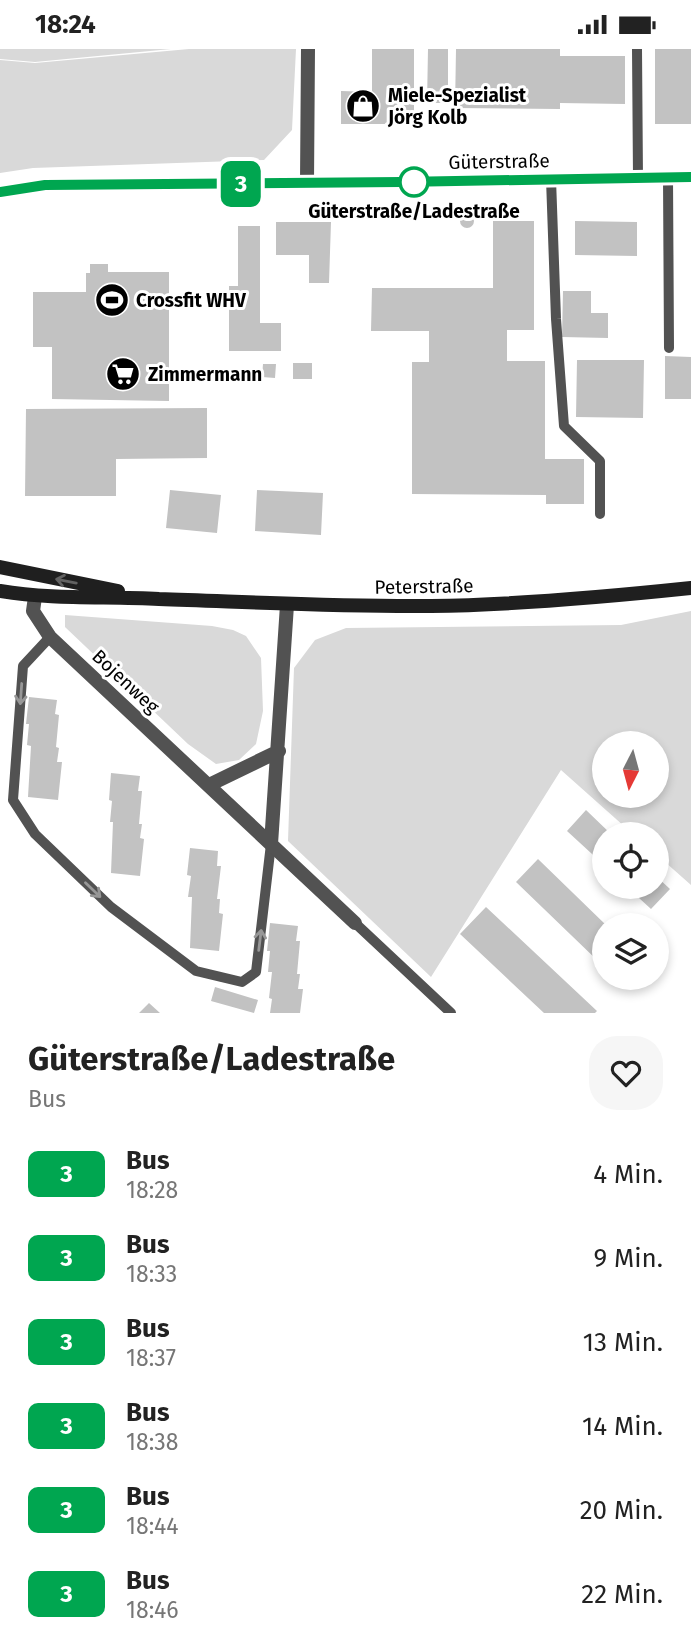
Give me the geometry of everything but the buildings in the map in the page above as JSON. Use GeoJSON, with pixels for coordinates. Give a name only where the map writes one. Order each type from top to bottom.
{"type":"FeatureCollection","features":[{"type":"Feature","properties":{"kind":"main road","name":"Peterstraße"},"geometry":{"type":"LineString","coordinates":[[0,567],[157,599]]}},
{"type":"Feature","properties":{"kind":"main road","name":"Peterstraße"},"geometry":{"type":"LineString","coordinates":[[0,591],[34,597],[287,605],[430,606],[505,603],[691,588]]}},
{"type":"Feature","properties":{"kind":"street"},"geometry":{"type":"LineString","coordinates":[[307,182],[308,49]]}},
{"type":"Feature","properties":{"kind":"street","name":"Güterstraße"},"geometry":{"type":"LineString","coordinates":[[0,192],[45,185],[691,177]]}},
{"type":"Feature","properties":{"kind":"street","name":"Bojenweg"},"geometry":{"type":"LineString","coordinates":[[34,597],[33,611],[50,636],[355,923]]}},
{"type":"Feature","properties":{"kind":"street"},"geometry":{"type":"LineString","coordinates":[[271,844],[287,605]]}},
{"type":"Feature","properties":{"kind":"street"},"geometry":{"type":"LineString","coordinates":[[209,785],[279,751]]}},
{"type":"Feature","properties":{"kind":"lane"},"geometry":{"type":"LineString","coordinates":[[637,49],[638,178]]}},
{"type":"Feature","properties":{"kind":"lane"},"geometry":{"type":"LineString","coordinates":[[668,177],[669,348]]}},
{"type":"Feature","properties":{"kind":"lane"},"geometry":{"type":"LineString","coordinates":[[551,179],[556,319],[565,426],[600,461],[600,514]]}},
{"type":"Feature","properties":{"kind":"lane"},"geometry":{"type":"LineString","coordinates":[[50,636],[23,666],[13,800],[35,834],[111,907],[196,971],[242,982],[256,972],[271,844]]}},
{"type":"Feature","properties":{"kind":"lane"},"geometry":{"type":"LineString","coordinates":[[355,923],[451,1013]]}},
{"type":"Feature","properties":{"kind":"shaded area"},"geometry":{"type":"Polygon","coordinates":[[[0,49],[171,49],[35,62],[0,59],[0,49]]]}},
{"type":"Feature","properties":{"kind":"shaded area"},"geometry":{"type":"Polygon","coordinates":[[[189,49],[296,49],[292,130],[264,160],[33,168],[0,173],[0,60],[35,63],[189,49]]]}},
{"type":"Feature","properties":{"kind":"shaded area"},"geometry":{"type":"Polygon","coordinates":[[[691,611],[691,885],[669,866],[669,822],[619,822],[605,809],[669,808],[669,731],[592,731],[592,798],[561,770],[431,977],[288,841],[294,668],[315,640],[346,628],[621,625],[691,611]]]}},
{"type":"Feature","properties":{"kind":"shaded area"},"geometry":{"type":"Polygon","coordinates":[[[65,615],[212,626],[246,636],[261,658],[263,711],[256,744],[239,760],[216,764],[188,744],[65,627],[65,615]]]}},
{"type":"Feature","properties":{"kind":"bus line","name":"3"},"geometry":{"type":"LineString","coordinates":[[0,192],[45,185],[691,177]]}},
{"type":"Feature","properties":{"kind":"place","name":"Miele-Spezialist Jörg Kolb"},"geometry":{"type":"Point","coordinates":[363,106]}},
{"type":"Feature","properties":{"kind":"place","name":"Güterstraße/Ladestraße"},"geometry":{"type":"Point","coordinates":[414,182]}},
{"type":"Feature","properties":{"kind":"place","name":"Crossfit WHV"},"geometry":{"type":"Point","coordinates":[112,300]}},
{"type":"Feature","properties":{"kind":"place","name":"Zimmermann"},"geometry":{"type":"Point","coordinates":[123,374]}}]}
